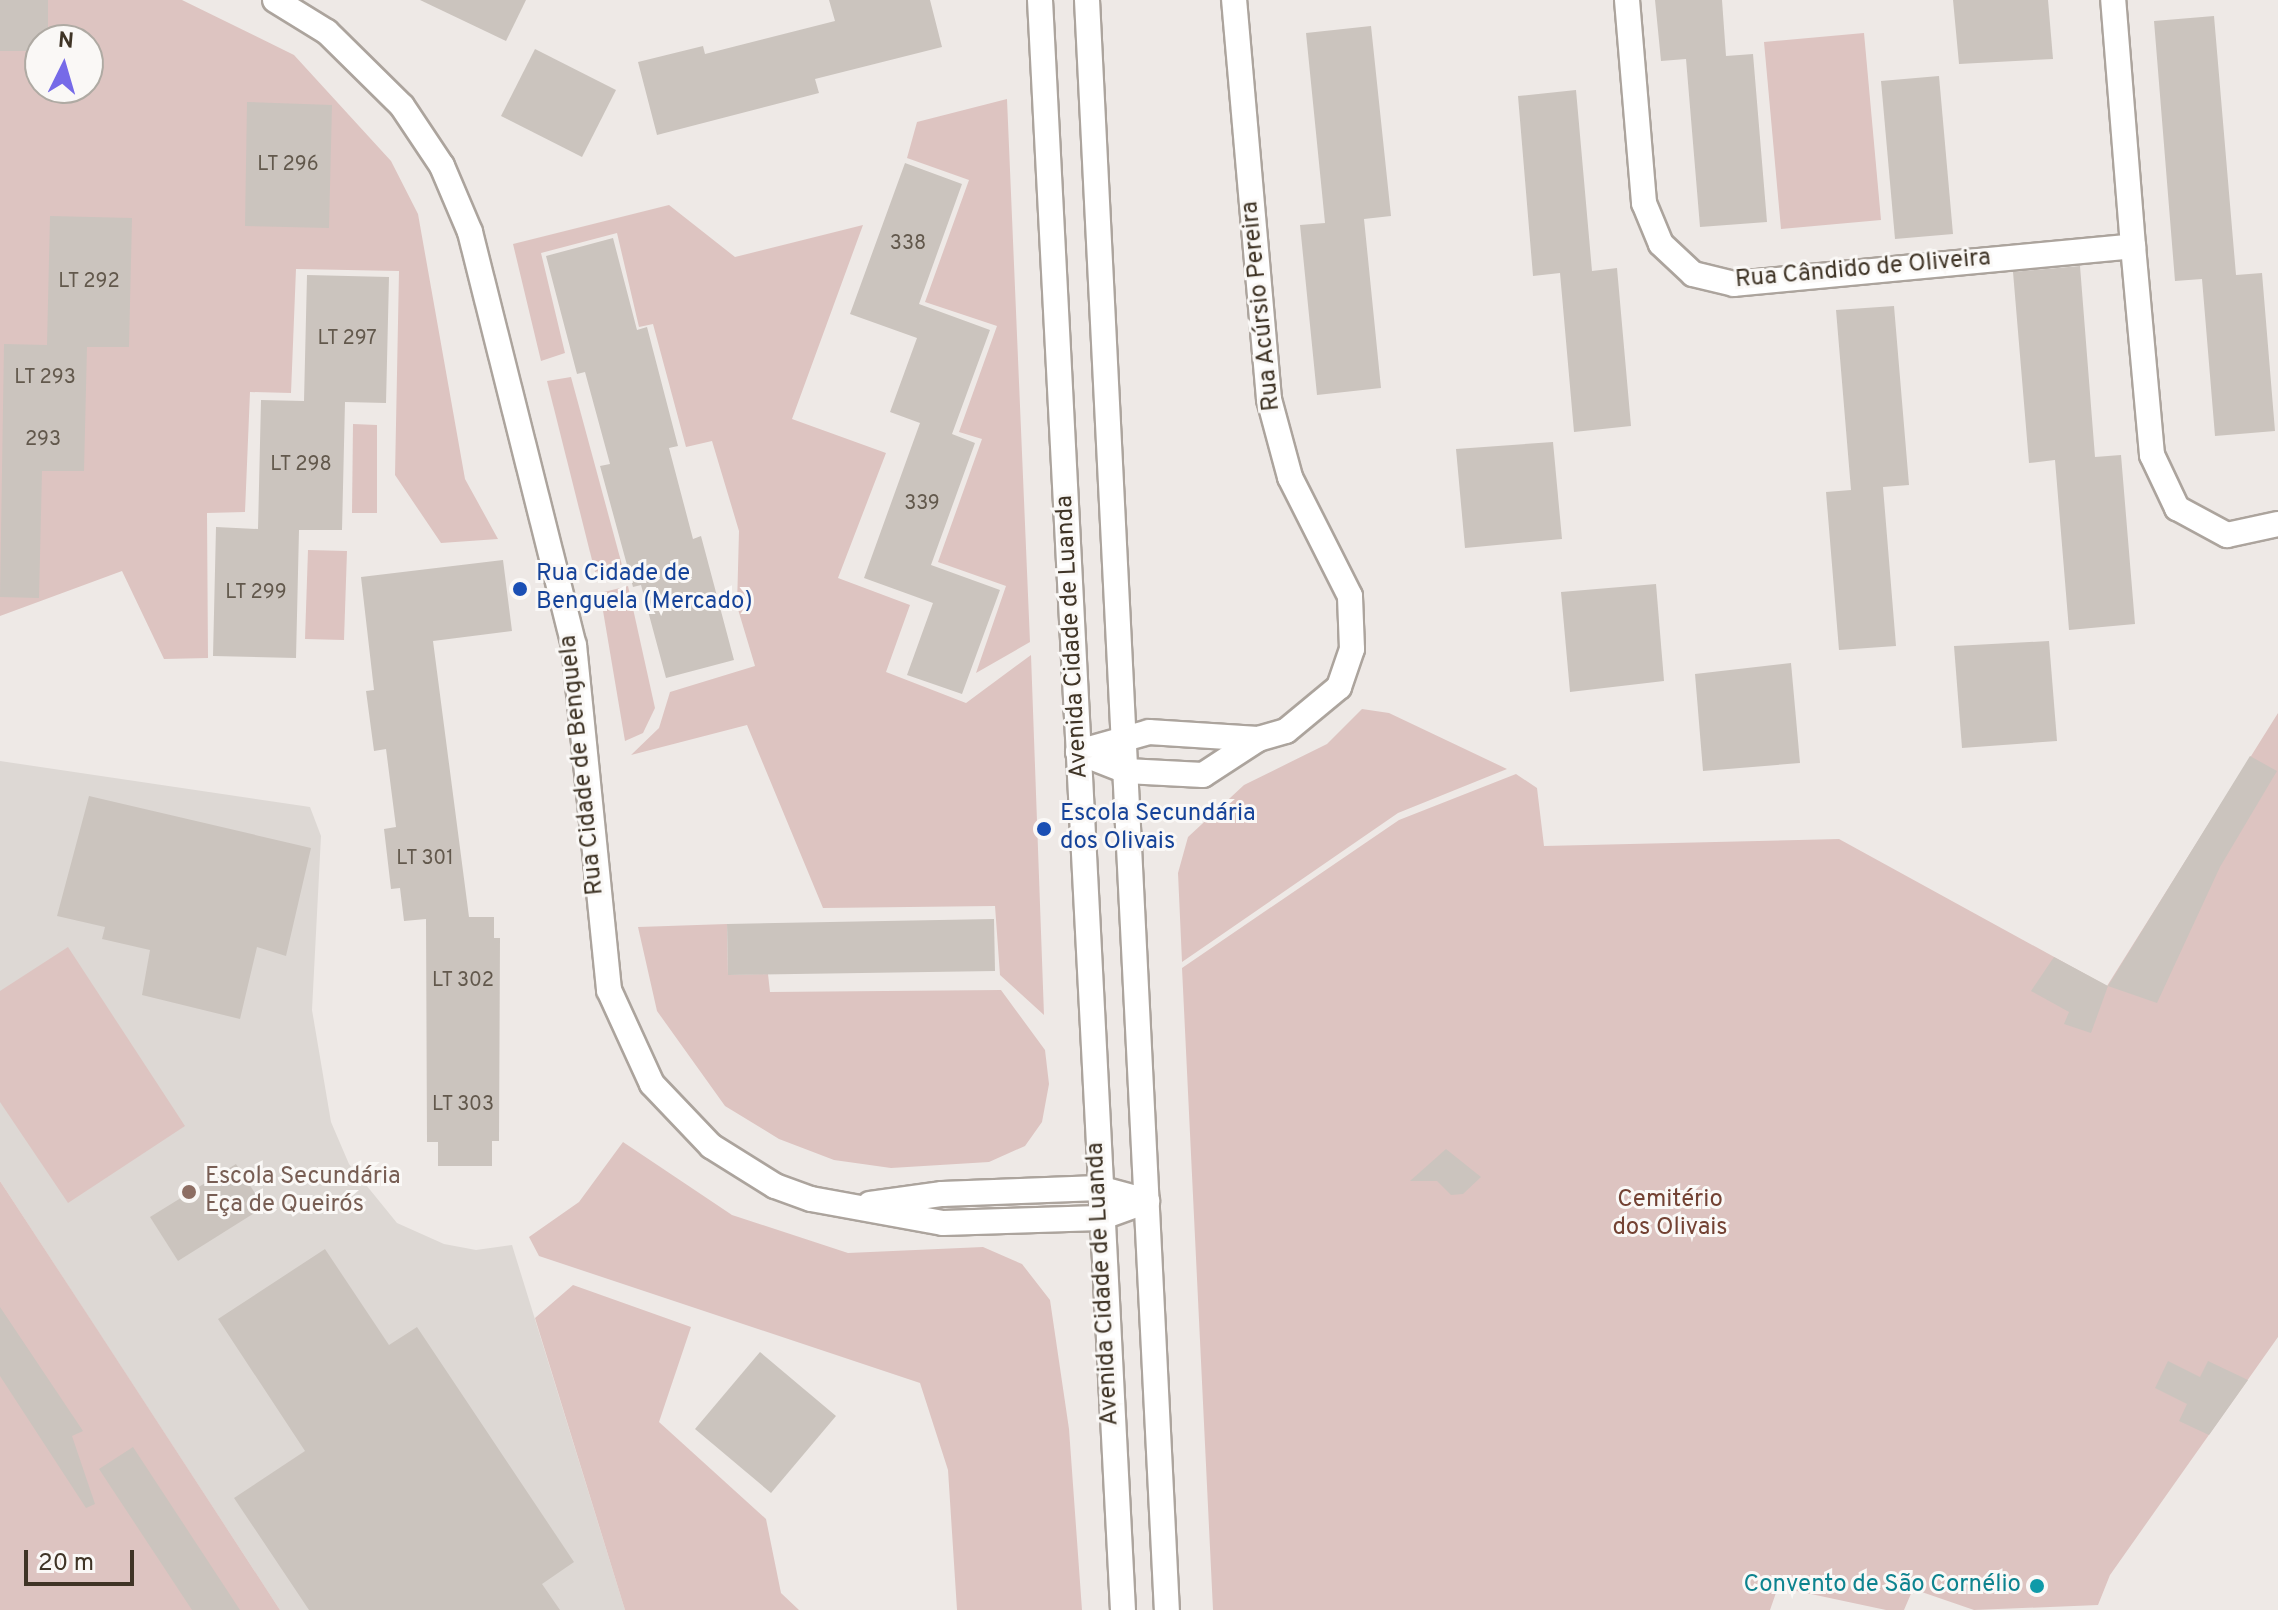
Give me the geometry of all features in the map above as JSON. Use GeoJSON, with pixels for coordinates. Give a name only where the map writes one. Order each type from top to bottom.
{"type":"FeatureCollection","features":[{"type":"Feature","properties":{"kind":"street","name":"Rua Cidade de Benguela"},"geometry":{"type":"LineString","coordinates":[[275,0],[327,32],[402,106],[442,166],[470,232],[574,645],[601,954],[621,1026],[652,1084],[711,1146],[775,1186],[848,1207],[943,1223],[1100,1218],[1147,1201]]}},
{"type":"Feature","properties":{"kind":"street","name":"Avenida Cidade de Luanda"},"geometry":{"type":"LineString","coordinates":[[1040,0],[1100,1218],[1123,1610]]}},
{"type":"Feature","properties":{"kind":"street","name":"Avenida Cidade de Luanda"},"geometry":{"type":"LineString","coordinates":[[1087,0],[1167,1610]]}},
{"type":"Feature","properties":{"kind":"street","name":"Rua Acúrsio Pereira"},"geometry":{"type":"LineString","coordinates":[[1078,752],[1126,771],[1203,775],[1258,739],[1286,731],[1339,687],[1355,625],[1350,596],[1290,477],[1269,399],[1234,0]]}},
{"type":"Feature","properties":{"kind":"street","name":"Rua Cândido de Oliveira"},"geometry":{"type":"LineString","coordinates":[[1627,0],[1644,203],[1661,244],[1693,274],[1734,284],[2133,246]]}},
{"type":"Feature","properties":{"kind":"street"},"geometry":{"type":"LineString","coordinates":[[2113,0],[2152,455],[2177,508],[2227,535],[2278,524]]}},
{"type":"Feature","properties":{"kind":"street","name":"Rua Acúrsio Pereira"},"geometry":{"type":"LineString","coordinates":[[1078,752],[1125,734],[1258,739]]}},
{"type":"Feature","properties":{"kind":"street","name":"Rua Cidade de Benguela"},"geometry":{"type":"LineString","coordinates":[[848,1207],[942,1194],[1099,1188],[1147,1201]]}},
{"type":"Feature","properties":{"kind":"shaded area","name":"Escola Secundária Eça de Queirós"},"geometry":{"type":"Polygon","coordinates":[[[0,761],[310,807],[321,836],[312,1010],[331,1122],[349,1164],[397,1223],[444,1244],[476,1250],[512,1245],[625,1610],[280,1610],[0,1181],[0,761]]]}},
{"type":"Feature","properties":{"kind":"green space"},"geometry":{"type":"Polygon","coordinates":[[[0,0],[182,0],[294,55],[391,161],[418,214],[465,479],[498,539],[441,543],[395,475],[399,271],[296,269],[291,393],[250,392],[245,512],[207,513],[208,658],[164,659],[122,571],[0,616],[0,0]]]}},
{"type":"Feature","properties":{"kind":"green space"},"geometry":{"type":"Polygon","coordinates":[[[1864,33],[1881,220],[1781,229],[1764,42],[1864,33]]]}},
{"type":"Feature","properties":{"kind":"green space"},"geometry":{"type":"Polygon","coordinates":[[[1007,99],[1030,642],[976,673],[1006,586],[938,562],[982,439],[959,432],[997,326],[925,302],[969,180],[907,158],[917,122],[1007,99]]]}},
{"type":"Feature","properties":{"kind":"green space"},"geometry":{"type":"Polygon","coordinates":[[[669,205],[735,257],[863,225],[792,419],[886,453],[838,578],[910,605],[886,672],[966,703],[1031,655],[1044,1015],[1000,975],[995,906],[823,908],[747,725],[631,755],[659,728],[670,692],[755,666],[737,606],[739,531],[712,441],[686,447],[653,324],[639,327],[617,233],[541,253],[565,353],[541,361],[513,244],[669,205]]]}},
{"type":"Feature","properties":{"kind":"green space"},"geometry":{"type":"Polygon","coordinates":[[[571,377],[622,565],[595,572],[547,381],[571,377]]]}},
{"type":"Feature","properties":{"kind":"green space"},"geometry":{"type":"Polygon","coordinates":[[[353,424],[377,425],[377,513],[352,513],[353,424]]]}},
{"type":"Feature","properties":{"kind":"green space"},"geometry":{"type":"Polygon","coordinates":[[[308,550],[347,551],[344,640],[305,639],[308,550]]]}},
{"type":"Feature","properties":{"kind":"green space"},"geometry":{"type":"Polygon","coordinates":[[[628,586],[655,708],[643,733],[625,741],[600,593],[628,586]]]}},
{"type":"Feature","properties":{"kind":"green space"},"geometry":{"type":"Polygon","coordinates":[[[1362,709],[1389,713],[1507,769],[1398,813],[1182,962],[1178,873],[1188,837],[1244,785],[1327,744],[1362,709]]]}},
{"type":"Feature","properties":{"kind":"green space","name":"Cemitério dos Olivais"},"geometry":{"type":"Polygon","coordinates":[[[2278,713],[2278,1337],[2110,1575],[2098,1605],[1974,1610],[1913,1589],[1904,1610],[1886,1610],[1778,1587],[1770,1610],[1213,1610],[1182,968],[1399,820],[1516,774],[1537,788],[1544,846],[1839,839],[2107,986],[2278,713]]]}},
{"type":"Feature","properties":{"kind":"green space"},"geometry":{"type":"Polygon","coordinates":[[[727,924],[728,975],[768,974],[770,992],[1001,990],[1045,1050],[1049,1084],[1042,1122],[1025,1146],[989,1162],[891,1168],[834,1160],[779,1139],[725,1106],[657,1011],[638,927],[727,924]]]}},
{"type":"Feature","properties":{"kind":"green space"},"geometry":{"type":"Polygon","coordinates":[[[68,947],[185,1126],[68,1203],[0,1102],[0,991],[68,947]]]}},
{"type":"Feature","properties":{"kind":"green space"},"geometry":{"type":"Polygon","coordinates":[[[623,1142],[732,1215],[848,1253],[983,1247],[1022,1264],[1050,1300],[1069,1429],[1082,1610],[957,1610],[948,1470],[920,1383],[539,1256],[529,1237],[579,1202],[623,1142]]]}},
{"type":"Feature","properties":{"kind":"green space"},"geometry":{"type":"Polygon","coordinates":[[[0,1181],[95,1326],[280,1610],[0,1610],[0,1181]]]}},
{"type":"Feature","properties":{"kind":"green space"},"geometry":{"type":"Polygon","coordinates":[[[573,1285],[691,1327],[659,1422],[766,1519],[781,1593],[799,1610],[625,1610],[535,1318],[573,1285]]]}},
{"type":"Feature","properties":{"kind":"building"},"geometry":{"type":"Polygon","coordinates":[[[0,0],[48,0],[48,24],[24,24],[24,51],[0,51],[0,0]]]}},
{"type":"Feature","properties":{"kind":"building"},"geometry":{"type":"Polygon","coordinates":[[[420,0],[526,0],[506,41],[420,0]]]}},
{"type":"Feature","properties":{"kind":"building"},"geometry":{"type":"Polygon","coordinates":[[[829,0],[930,0],[942,47],[815,79],[819,93],[657,135],[638,62],[703,46],[705,54],[835,21],[829,0]]]}},
{"type":"Feature","properties":{"kind":"building"},"geometry":{"type":"Polygon","coordinates":[[[1655,0],[1722,0],[1726,56],[1753,54],[1767,222],[1700,227],[1686,59],[1661,61],[1655,0]]]}},
{"type":"Feature","properties":{"kind":"building"},"geometry":{"type":"Polygon","coordinates":[[[1953,0],[2048,0],[2053,59],[1959,64],[1953,0]]]}},
{"type":"Feature","properties":{"kind":"building"},"geometry":{"type":"Polygon","coordinates":[[[2214,16],[2236,275],[2262,273],[2275,431],[2215,436],[2202,279],[2175,281],[2154,21],[2214,16]]]}},
{"type":"Feature","properties":{"kind":"building"},"geometry":{"type":"Polygon","coordinates":[[[1371,26],[1391,216],[1364,219],[1381,388],[1317,395],[1300,225],[1325,223],[1306,33],[1371,26]]]}},
{"type":"Feature","properties":{"kind":"building"},"geometry":{"type":"Polygon","coordinates":[[[535,49],[616,90],[582,157],[501,116],[535,49]]]}},
{"type":"Feature","properties":{"kind":"building"},"geometry":{"type":"Polygon","coordinates":[[[1939,76],[1953,234],[1895,239],[1881,81],[1939,76]]]}},
{"type":"Feature","properties":{"kind":"building"},"geometry":{"type":"Polygon","coordinates":[[[1576,90],[1592,271],[1617,268],[1631,426],[1574,432],[1560,273],[1533,276],[1518,96],[1576,90]]]}},
{"type":"Feature","properties":{"kind":"building"},"geometry":{"type":"Polygon","coordinates":[[[247,102],[332,105],[329,228],[245,226],[247,102]]]}},
{"type":"Feature","properties":{"kind":"building"},"geometry":{"type":"Polygon","coordinates":[[[905,163],[962,184],[919,304],[990,330],[952,434],[975,443],[931,565],[1000,590],[962,694],[907,675],[933,603],[864,578],[920,423],[890,412],[917,338],[850,314],[905,163]]]}},
{"type":"Feature","properties":{"kind":"building"},"geometry":{"type":"Polygon","coordinates":[[[50,216],[132,218],[129,347],[87,347],[84,471],[42,471],[39,598],[0,597],[4,344],[47,345],[50,216]]]}},
{"type":"Feature","properties":{"kind":"building"},"geometry":{"type":"Polygon","coordinates":[[[613,238],[637,330],[647,327],[678,446],[669,448],[693,539],[701,536],[734,660],[666,678],[641,585],[633,587],[600,466],[610,464],[585,372],[577,374],[546,256],[613,238]]]}},
{"type":"Feature","properties":{"kind":"building"},"geometry":{"type":"Polygon","coordinates":[[[2080,266],[2095,457],[2121,455],[2135,624],[2069,630],[2055,460],[2029,463],[2013,272],[2080,266]]]}},
{"type":"Feature","properties":{"kind":"building"},"geometry":{"type":"Polygon","coordinates":[[[307,275],[389,277],[386,403],[345,402],[342,530],[299,530],[296,658],[213,656],[216,527],[258,529],[261,400],[304,401],[307,275]]]}},
{"type":"Feature","properties":{"kind":"building"},"geometry":{"type":"Polygon","coordinates":[[[1894,306],[1909,485],[1883,487],[1896,646],[1839,650],[1826,492],[1851,490],[1836,310],[1894,306]]]}},
{"type":"Feature","properties":{"kind":"building"},"geometry":{"type":"Polygon","coordinates":[[[1553,442],[1562,539],[1465,548],[1456,449],[1553,442]]]}},
{"type":"Feature","properties":{"kind":"building"},"geometry":{"type":"Polygon","coordinates":[[[503,560],[512,631],[433,641],[469,917],[494,917],[494,938],[500,938],[499,1141],[492,1141],[492,1166],[438,1166],[438,1142],[427,1142],[426,919],[404,921],[400,888],[391,889],[384,829],[396,827],[386,749],[374,751],[366,691],[374,690],[361,577],[503,560]]]}},
{"type":"Feature","properties":{"kind":"building"},"geometry":{"type":"Polygon","coordinates":[[[1656,584],[1664,681],[1570,692],[1561,592],[1656,584]]]}},
{"type":"Feature","properties":{"kind":"building"},"geometry":{"type":"Polygon","coordinates":[[[2049,641],[2057,741],[1962,748],[1954,646],[2049,641]]]}},
{"type":"Feature","properties":{"kind":"building"},"geometry":{"type":"Polygon","coordinates":[[[1791,663],[1800,763],[1703,771],[1695,674],[1791,663]]]}},
{"type":"Feature","properties":{"kind":"building"},"geometry":{"type":"Polygon","coordinates":[[[2250,756],[2277,771],[2220,867],[2157,1003],[2108,986],[2250,756]]]}},
{"type":"Feature","properties":{"kind":"building"},"geometry":{"type":"Polygon","coordinates":[[[89,796],[311,848],[286,956],[257,947],[240,1019],[142,995],[150,950],[102,939],[105,927],[57,916],[89,796]]]}},
{"type":"Feature","properties":{"kind":"building"},"geometry":{"type":"Polygon","coordinates":[[[994,919],[995,971],[728,975],[727,924],[994,919]]]}},
{"type":"Feature","properties":{"kind":"building"},"geometry":{"type":"Polygon","coordinates":[[[2054,957],[2108,986],[2091,1033],[2064,1024],[2069,1012],[2031,991],[2054,957]]]}},
{"type":"Feature","properties":{"kind":"building"},"geometry":{"type":"Polygon","coordinates":[[[1446,1149],[1481,1177],[1463,1194],[1451,1195],[1437,1181],[1410,1181],[1446,1149]]]}},
{"type":"Feature","properties":{"kind":"building"},"geometry":{"type":"Polygon","coordinates":[[[236,1164],[264,1207],[178,1261],[150,1217],[236,1164]]]}},
{"type":"Feature","properties":{"kind":"building"},"geometry":{"type":"Polygon","coordinates":[[[325,1249],[389,1345],[417,1327],[574,1562],[542,1584],[560,1610],[309,1610],[234,1498],[305,1451],[218,1319],[325,1249]]]}},
{"type":"Feature","properties":{"kind":"building"},"geometry":{"type":"Polygon","coordinates":[[[0,1307],[83,1431],[72,1436],[95,1504],[86,1508],[0,1376],[0,1307]]]}},
{"type":"Feature","properties":{"kind":"building"},"geometry":{"type":"Polygon","coordinates":[[[760,1352],[836,1416],[771,1493],[695,1429],[760,1352]]]}},
{"type":"Feature","properties":{"kind":"building"},"geometry":{"type":"Polygon","coordinates":[[[2168,1361],[2200,1377],[2208,1361],[2248,1380],[2209,1435],[2179,1421],[2187,1404],[2155,1388],[2168,1361]]]}},
{"type":"Feature","properties":{"kind":"building"},"geometry":{"type":"Polygon","coordinates":[[[133,1447],[240,1610],[192,1610],[99,1469],[133,1447]]]}},
{"type":"Feature","properties":{"kind":"place","name":"Rua Cidade de Benguela (Mercado)"},"geometry":{"type":"Point","coordinates":[520,589]}},
{"type":"Feature","properties":{"kind":"place","name":"Escola Secundária dos Olivais"},"geometry":{"type":"Point","coordinates":[1044,829]}},
{"type":"Feature","properties":{"kind":"place","name":"Escola Secundária Eça de Queirós"},"geometry":{"type":"Point","coordinates":[189,1192]}},
{"type":"Feature","properties":{"kind":"place","name":"Convento de São Cornélio"},"geometry":{"type":"Point","coordinates":[2037,1586]}}]}
